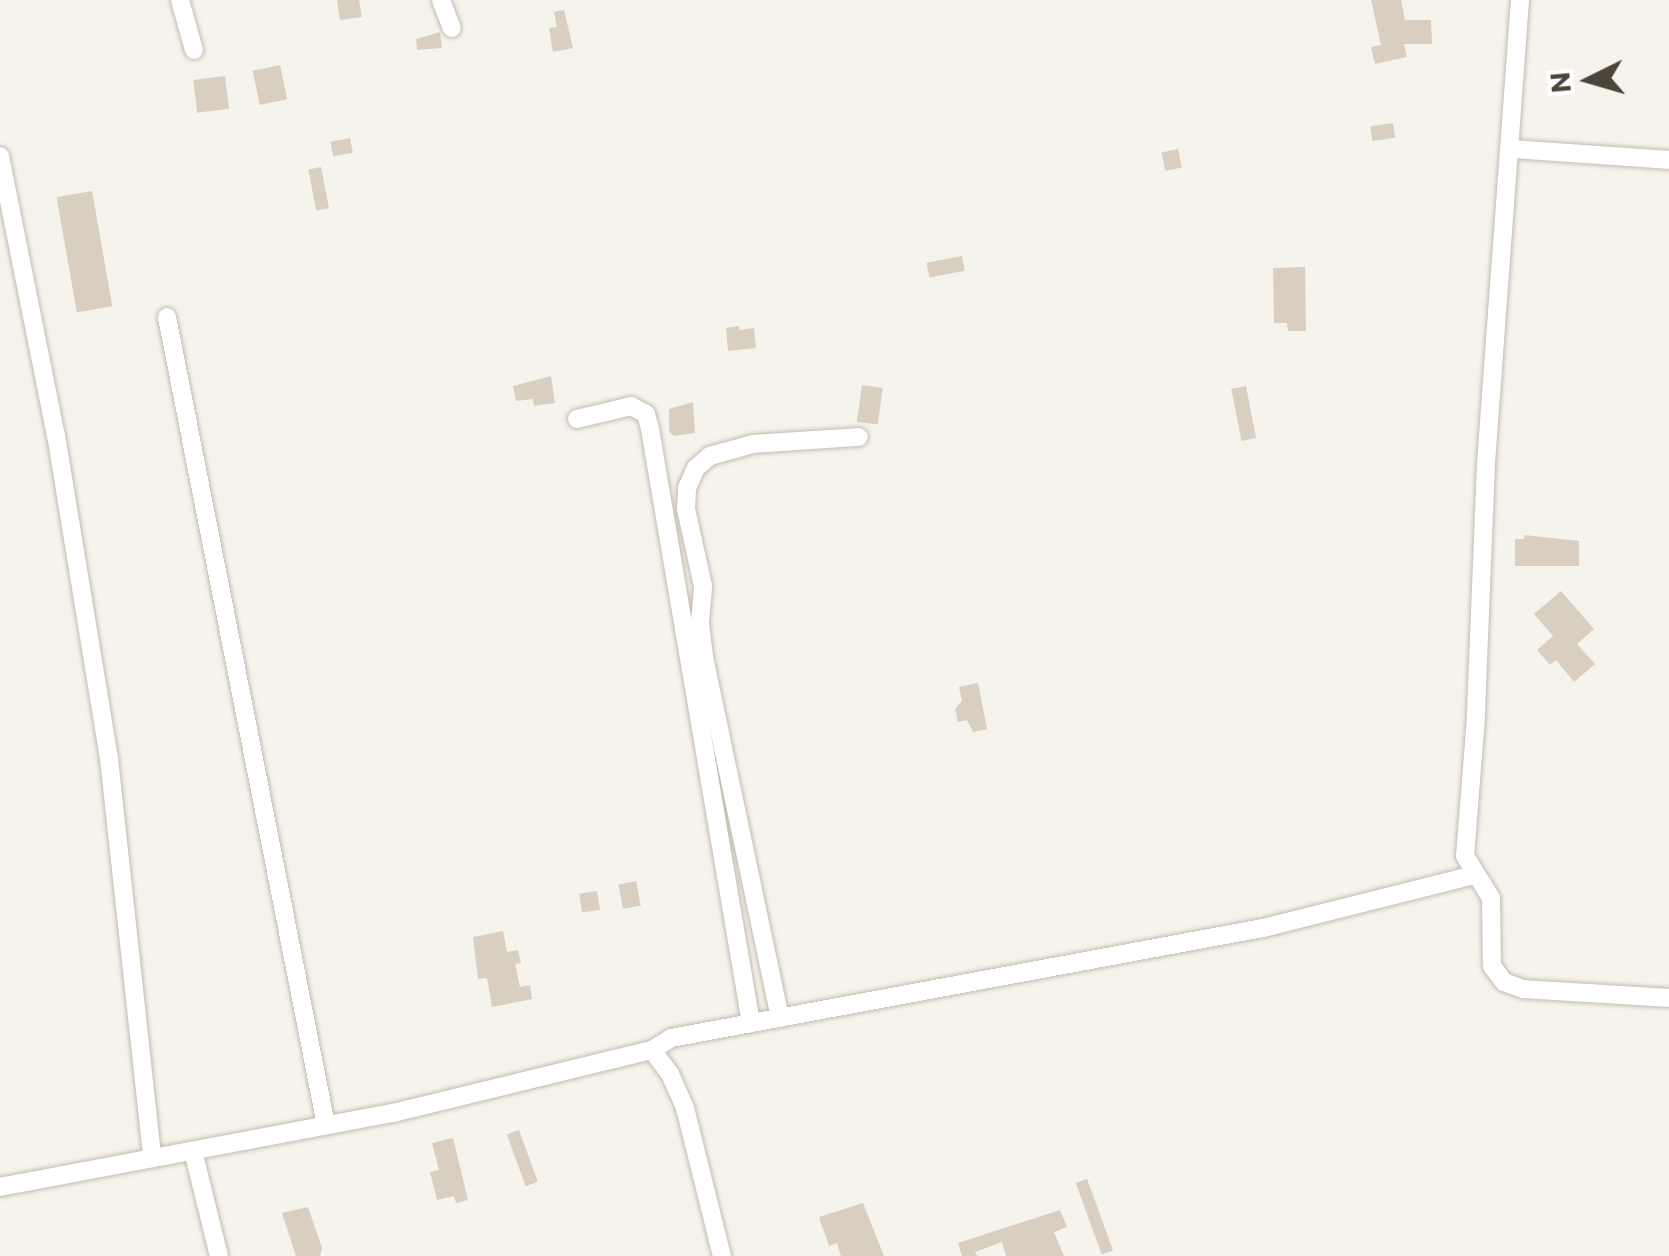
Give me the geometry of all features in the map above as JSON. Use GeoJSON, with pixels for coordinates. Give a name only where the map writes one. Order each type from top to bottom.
{"type":"FeatureCollection","features":[{"type":"Feature","properties":{"kind":"street"},"geometry":{"type":"LineString","coordinates":[[180,0],[194,50]]}},
{"type":"Feature","properties":{"kind":"street"},"geometry":{"type":"LineString","coordinates":[[441,0],[452,28]]}},
{"type":"Feature","properties":{"kind":"street"},"geometry":{"type":"LineString","coordinates":[[1520,0],[1486,462],[1476,717],[1464,843],[1474,875],[1491,898],[1492,966],[1504,982],[1523,990],[1669,998]]}},
{"type":"Feature","properties":{"kind":"street"},"geometry":{"type":"LineString","coordinates":[[1512,149],[1669,160]]}},
{"type":"Feature","properties":{"kind":"street"},"geometry":{"type":"LineString","coordinates":[[0,156],[56,435],[109,759],[152,1158]]}},
{"type":"Feature","properties":{"kind":"street"},"geometry":{"type":"LineString","coordinates":[[167,317],[326,1125]]}},
{"type":"Feature","properties":{"kind":"street"},"geometry":{"type":"LineString","coordinates":[[577,420],[638,408],[650,429],[751,1023]]}},
{"type":"Feature","properties":{"kind":"street"},"geometry":{"type":"LineString","coordinates":[[780,1018],[700,622],[702,586],[686,509],[687,488],[696,468],[710,456],[753,444],[859,437]]}},
{"type":"Feature","properties":{"kind":"street"},"geometry":{"type":"LineString","coordinates":[[0,1187],[326,1125],[652,1050],[670,1038],[1162,949],[1474,875]]}},
{"type":"Feature","properties":{"kind":"street"},"geometry":{"type":"LineString","coordinates":[[652,1050],[670,1074],[686,1108],[722,1256]]}},
{"type":"Feature","properties":{"kind":"street"},"geometry":{"type":"LineString","coordinates":[[193,1151],[219,1256]]}},
{"type":"Feature","properties":{"kind":"building"},"geometry":{"type":"Polygon","coordinates":[[[337,0],[359,0],[362,17],[340,20],[337,0]]]}},
{"type":"Feature","properties":{"kind":"building"},"geometry":{"type":"Polygon","coordinates":[[[1371,0],[1401,0],[1405,20],[1431,20],[1432,44],[1404,44],[1407,57],[1375,64],[1371,47],[1381,45],[1371,0]]]}},
{"type":"Feature","properties":{"kind":"building"},"geometry":{"type":"Polygon","coordinates":[[[564,10],[573,48],[553,52],[549,28],[557,27],[554,12],[564,10]]]}},
{"type":"Feature","properties":{"kind":"building"},"geometry":{"type":"Polygon","coordinates":[[[440,32],[442,48],[417,50],[416,39],[440,32]]]}},
{"type":"Feature","properties":{"kind":"building"},"geometry":{"type":"Polygon","coordinates":[[[280,65],[287,99],[260,105],[253,71],[280,65]]]}},
{"type":"Feature","properties":{"kind":"building"},"geometry":{"type":"Polygon","coordinates":[[[225,76],[229,109],[197,113],[193,80],[225,76]]]}},
{"type":"Feature","properties":{"kind":"building"},"geometry":{"type":"Polygon","coordinates":[[[1393,123],[1395,138],[1372,141],[1370,126],[1393,123]]]}},
{"type":"Feature","properties":{"kind":"building"},"geometry":{"type":"Polygon","coordinates":[[[350,138],[353,153],[333,157],[330,142],[350,138]]]}},
{"type":"Feature","properties":{"kind":"building"},"geometry":{"type":"Polygon","coordinates":[[[1178,149],[1182,168],[1165,171],[1161,153],[1178,149]]]}},
{"type":"Feature","properties":{"kind":"building"},"geometry":{"type":"Polygon","coordinates":[[[321,167],[329,208],[316,211],[308,169],[321,167]]]}},
{"type":"Feature","properties":{"kind":"building"},"geometry":{"type":"Polygon","coordinates":[[[92,191],[112,306],[77,312],[57,197],[92,191]]]}},
{"type":"Feature","properties":{"kind":"building"},"geometry":{"type":"Polygon","coordinates":[[[962,256],[965,271],[930,278],[927,263],[962,256]]]}},
{"type":"Feature","properties":{"kind":"building"},"geometry":{"type":"Polygon","coordinates":[[[1305,267],[1306,331],[1288,331],[1287,323],[1274,323],[1273,268],[1305,267]]]}},
{"type":"Feature","properties":{"kind":"building"},"geometry":{"type":"Polygon","coordinates":[[[739,326],[739,330],[754,328],[756,348],[728,351],[726,328],[739,326]]]}},
{"type":"Feature","properties":{"kind":"building"},"geometry":{"type":"Polygon","coordinates":[[[551,376],[555,403],[534,406],[533,399],[516,401],[513,386],[551,376]]]}},
{"type":"Feature","properties":{"kind":"building"},"geometry":{"type":"Polygon","coordinates":[[[862,385],[883,388],[878,425],[857,422],[862,385]]]}},
{"type":"Feature","properties":{"kind":"building"},"geometry":{"type":"Polygon","coordinates":[[[1246,386],[1256,438],[1241,441],[1231,389],[1246,386]]]}},
{"type":"Feature","properties":{"kind":"building"},"geometry":{"type":"Polygon","coordinates":[[[693,402],[695,433],[674,436],[669,431],[669,409],[693,402]]]}},
{"type":"Feature","properties":{"kind":"building"},"geometry":{"type":"Polygon","coordinates":[[[1524,535],[1579,541],[1579,566],[1515,566],[1515,539],[1524,539],[1524,535]]]}},
{"type":"Feature","properties":{"kind":"building"},"geometry":{"type":"Polygon","coordinates":[[[1561,591],[1594,629],[1577,644],[1595,664],[1574,682],[1556,660],[1550,665],[1537,650],[1553,636],[1534,614],[1561,591]]]}},
{"type":"Feature","properties":{"kind":"building"},"geometry":{"type":"Polygon","coordinates":[[[978,683],[987,729],[973,732],[967,720],[958,722],[955,709],[962,701],[959,687],[978,683]]]}},
{"type":"Feature","properties":{"kind":"building"},"geometry":{"type":"Polygon","coordinates":[[[636,881],[641,906],[623,909],[618,884],[636,881]]]}},
{"type":"Feature","properties":{"kind":"building"},"geometry":{"type":"Polygon","coordinates":[[[597,891],[600,910],[582,913],[579,894],[597,891]]]}},
{"type":"Feature","properties":{"kind":"building"},"geometry":{"type":"Polygon","coordinates":[[[503,931],[507,952],[518,950],[521,963],[515,964],[520,987],[530,985],[532,999],[492,1007],[487,978],[478,979],[473,937],[503,931]]]}},
{"type":"Feature","properties":{"kind":"building"},"geometry":{"type":"Polygon","coordinates":[[[519,1130],[538,1182],[526,1186],[507,1134],[519,1130]]]}},
{"type":"Feature","properties":{"kind":"building"},"geometry":{"type":"Polygon","coordinates":[[[453,1138],[468,1200],[456,1203],[454,1196],[437,1200],[430,1172],[439,1170],[432,1143],[453,1138]]]}},
{"type":"Feature","properties":{"kind":"building"},"geometry":{"type":"Polygon","coordinates":[[[1087,1179],[1113,1250],[1102,1255],[1076,1183],[1087,1179]]]}},
{"type":"Feature","properties":{"kind":"building"},"geometry":{"type":"Polygon","coordinates":[[[863,1203],[884,1256],[841,1256],[837,1243],[829,1246],[819,1217],[863,1203]]]}},
{"type":"Feature","properties":{"kind":"building"},"geometry":{"type":"Polygon","coordinates":[[[308,1207],[322,1248],[320,1256],[296,1256],[282,1213],[308,1207]]]}},
{"type":"Feature","properties":{"kind":"building"},"geometry":{"type":"Polygon","coordinates":[[[1060,1210],[1067,1227],[1054,1232],[1064,1256],[1006,1256],[1002,1242],[975,1252],[977,1256],[962,1256],[958,1243],[1060,1210]]]}}]}
